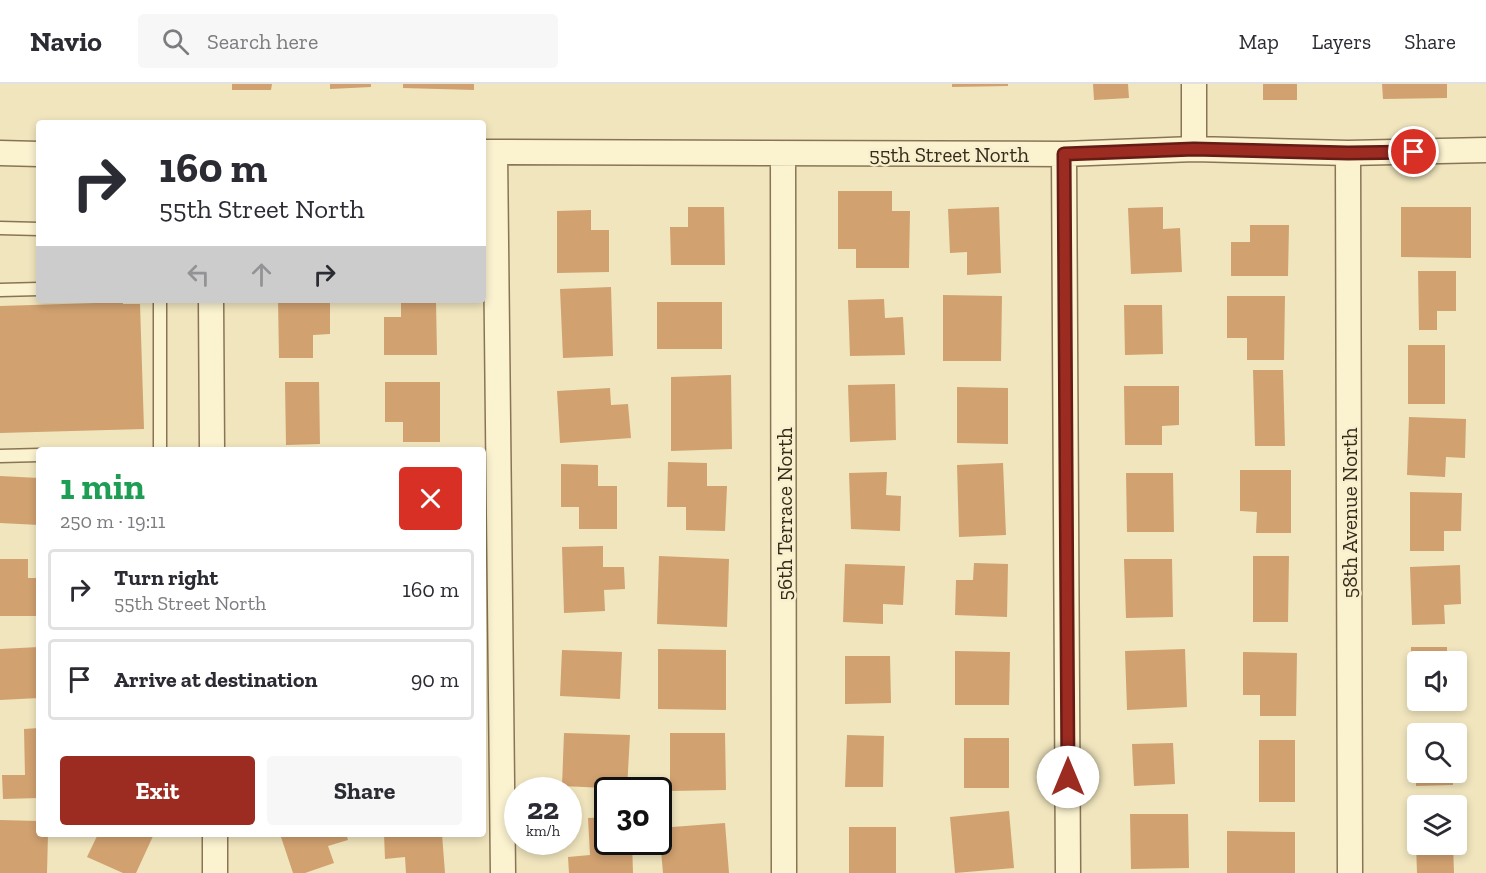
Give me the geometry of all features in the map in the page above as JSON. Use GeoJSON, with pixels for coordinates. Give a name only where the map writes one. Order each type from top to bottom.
{"type":"FeatureCollection","features":[{"type":"Feature","properties":{"kind":"street"},"geometry":{"type":"LineString","coordinates":[[1194,84],[1194,149]]}},
{"type":"Feature","properties":{"kind":"street","name":"55th Street North"},"geometry":{"type":"LineString","coordinates":[[489,152],[1064,154],[1194,149],[1348,153],[1486,150]]}},
{"type":"Feature","properties":{"kind":"street"},"geometry":{"type":"LineString","coordinates":[[489,152],[503,873]]}},
{"type":"Feature","properties":{"kind":"street"},"geometry":{"type":"LineString","coordinates":[[0,153],[36,154]]}},
{"type":"Feature","properties":{"kind":"street","name":"58th Avenue North"},"geometry":{"type":"LineString","coordinates":[[1348,153],[1350,873]]}},
{"type":"Feature","properties":{"kind":"street","name":"56th Terrace North"},"geometry":{"type":"LineString","coordinates":[[783,154],[784,873]]}},
{"type":"Feature","properties":{"kind":"street"},"geometry":{"type":"LineString","coordinates":[[1064,154],[1068,873]]}},
{"type":"Feature","properties":{"kind":"street"},"geometry":{"type":"LineString","coordinates":[[212,303],[212,447]]}},
{"type":"Feature","properties":{"kind":"street"},"geometry":{"type":"LineString","coordinates":[[214,837],[215,873]]}},
{"type":"Feature","properties":{"kind":"lane"},"geometry":{"type":"LineString","coordinates":[[0,228],[36,229]]}},
{"type":"Feature","properties":{"kind":"lane"},"geometry":{"type":"LineString","coordinates":[[0,290],[36,289]]}},
{"type":"Feature","properties":{"kind":"lane"},"geometry":{"type":"LineString","coordinates":[[160,303],[160,447]]}},
{"type":"Feature","properties":{"kind":"lane"},"geometry":{"type":"LineString","coordinates":[[0,456],[36,455]]}},
{"type":"Feature","properties":{"kind":"building"},"geometry":{"type":"Polygon","coordinates":[[[232,84],[272,84],[271,90],[232,90],[232,84]]]}},
{"type":"Feature","properties":{"kind":"building"},"geometry":{"type":"Polygon","coordinates":[[[330,84],[371,84],[371,87],[330,89],[330,84]]]}},
{"type":"Feature","properties":{"kind":"building"},"geometry":{"type":"Polygon","coordinates":[[[403,84],[474,84],[474,90],[403,88],[403,84]]]}},
{"type":"Feature","properties":{"kind":"building"},"geometry":{"type":"Polygon","coordinates":[[[952,84],[1008,84],[1008,86],[952,87],[952,84]]]}},
{"type":"Feature","properties":{"kind":"building"},"geometry":{"type":"Polygon","coordinates":[[[1093,84],[1128,84],[1129,98],[1094,100],[1093,84]]]}},
{"type":"Feature","properties":{"kind":"building"},"geometry":{"type":"Polygon","coordinates":[[[1263,84],[1297,84],[1297,100],[1263,100],[1263,84]]]}},
{"type":"Feature","properties":{"kind":"building"},"geometry":{"type":"Polygon","coordinates":[[[1382,84],[1447,84],[1447,98],[1383,99],[1382,84]]]}},
{"type":"Feature","properties":{"kind":"building"},"geometry":{"type":"Polygon","coordinates":[[[838,191],[892,191],[892,211],[910,211],[909,268],[856,268],[856,249],[838,249],[838,191]]]}},
{"type":"Feature","properties":{"kind":"building"},"geometry":{"type":"Polygon","coordinates":[[[688,207],[724,207],[725,265],[671,265],[670,227],[688,227],[688,207]]]}},
{"type":"Feature","properties":{"kind":"building"},"geometry":{"type":"Polygon","coordinates":[[[999,207],[1001,273],[967,275],[967,252],[950,253],[948,209],[999,207]]]}},
{"type":"Feature","properties":{"kind":"building"},"geometry":{"type":"Polygon","coordinates":[[[1163,207],[1163,229],[1180,228],[1182,272],[1131,274],[1128,208],[1163,207]]]}},
{"type":"Feature","properties":{"kind":"building"},"geometry":{"type":"Polygon","coordinates":[[[1401,207],[1471,207],[1471,258],[1401,257],[1401,207]]]}},
{"type":"Feature","properties":{"kind":"building"},"geometry":{"type":"Polygon","coordinates":[[[591,210],[591,230],[609,230],[609,272],[557,273],[557,211],[591,210]]]}},
{"type":"Feature","properties":{"kind":"building"},"geometry":{"type":"Polygon","coordinates":[[[1250,225],[1289,225],[1288,276],[1231,276],[1231,242],[1250,242],[1250,225]]]}},
{"type":"Feature","properties":{"kind":"building"},"geometry":{"type":"Polygon","coordinates":[[[1418,271],[1456,271],[1456,311],[1437,311],[1437,330],[1419,330],[1418,271]]]}},
{"type":"Feature","properties":{"kind":"building"},"geometry":{"type":"Polygon","coordinates":[[[611,287],[613,356],[563,358],[560,289],[611,287]]]}},
{"type":"Feature","properties":{"kind":"building"},"geometry":{"type":"Polygon","coordinates":[[[943,295],[1002,296],[1001,361],[943,361],[943,295]]]}},
{"type":"Feature","properties":{"kind":"building"},"geometry":{"type":"Polygon","coordinates":[[[1227,296],[1285,296],[1284,360],[1247,360],[1247,338],[1227,338],[1227,296]]]}},
{"type":"Feature","properties":{"kind":"building"},"geometry":{"type":"Polygon","coordinates":[[[884,299],[885,318],[903,317],[905,355],[850,356],[848,300],[884,299]]]}},
{"type":"Feature","properties":{"kind":"building"},"geometry":{"type":"Polygon","coordinates":[[[657,302],[722,302],[722,349],[657,349],[657,302]]]}},
{"type":"Feature","properties":{"kind":"building"},"geometry":{"type":"Polygon","coordinates":[[[278,303],[330,303],[330,334],[313,335],[313,358],[279,358],[278,303]]]}},
{"type":"Feature","properties":{"kind":"building"},"geometry":{"type":"Polygon","coordinates":[[[401,303],[436,303],[437,355],[384,355],[384,317],[401,317],[401,303]]]}},
{"type":"Feature","properties":{"kind":"building"},"geometry":{"type":"Polygon","coordinates":[[[140,304],[144,429],[0,433],[0,306],[140,304]]]}},
{"type":"Feature","properties":{"kind":"building"},"geometry":{"type":"Polygon","coordinates":[[[1124,305],[1162,305],[1163,354],[1125,355],[1124,305]]]}},
{"type":"Feature","properties":{"kind":"building"},"geometry":{"type":"Polygon","coordinates":[[[1408,345],[1445,345],[1445,404],[1408,404],[1408,345]]]}},
{"type":"Feature","properties":{"kind":"building"},"geometry":{"type":"Polygon","coordinates":[[[1253,370],[1283,370],[1285,446],[1255,446],[1253,370]]]}},
{"type":"Feature","properties":{"kind":"building"},"geometry":{"type":"Polygon","coordinates":[[[731,375],[732,449],[671,451],[671,377],[731,375]]]}},
{"type":"Feature","properties":{"kind":"building"},"geometry":{"type":"Polygon","coordinates":[[[285,382],[319,382],[320,444],[286,445],[285,382]]]}},
{"type":"Feature","properties":{"kind":"building"},"geometry":{"type":"Polygon","coordinates":[[[385,382],[440,382],[440,442],[403,442],[403,422],[385,422],[385,382]]]}},
{"type":"Feature","properties":{"kind":"building"},"geometry":{"type":"Polygon","coordinates":[[[895,384],[896,440],[850,442],[848,385],[895,384]]]}},
{"type":"Feature","properties":{"kind":"building"},"geometry":{"type":"Polygon","coordinates":[[[1124,386],[1179,386],[1179,425],[1162,426],[1162,445],[1125,445],[1124,386]]]}},
{"type":"Feature","properties":{"kind":"building"},"geometry":{"type":"Polygon","coordinates":[[[957,387],[1008,388],[1008,444],[957,443],[957,387]]]}},
{"type":"Feature","properties":{"kind":"building"},"geometry":{"type":"Polygon","coordinates":[[[610,388],[611,405],[628,404],[631,438],[560,443],[557,391],[610,388]]]}},
{"type":"Feature","properties":{"kind":"building"},"geometry":{"type":"Polygon","coordinates":[[[1409,417],[1466,419],[1465,458],[1446,457],[1445,477],[1407,475],[1409,417]]]}},
{"type":"Feature","properties":{"kind":"building"},"geometry":{"type":"Polygon","coordinates":[[[668,462],[707,463],[707,486],[727,486],[725,531],[686,530],[686,507],[667,507],[668,462]]]}},
{"type":"Feature","properties":{"kind":"building"},"geometry":{"type":"Polygon","coordinates":[[[1003,463],[1006,535],[959,537],[957,465],[1003,463]]]}},
{"type":"Feature","properties":{"kind":"building"},"geometry":{"type":"Polygon","coordinates":[[[561,464],[598,465],[598,486],[617,486],[617,529],[579,529],[579,507],[561,507],[561,464]]]}},
{"type":"Feature","properties":{"kind":"building"},"geometry":{"type":"Polygon","coordinates":[[[1240,470],[1291,470],[1291,533],[1256,533],[1257,512],[1240,511],[1240,470]]]}},
{"type":"Feature","properties":{"kind":"building"},"geometry":{"type":"Polygon","coordinates":[[[887,472],[886,495],[901,496],[900,531],[851,529],[849,473],[887,472]]]}},
{"type":"Feature","properties":{"kind":"building"},"geometry":{"type":"Polygon","coordinates":[[[1126,473],[1173,473],[1174,532],[1127,532],[1126,473]]]}},
{"type":"Feature","properties":{"kind":"building"},"geometry":{"type":"Polygon","coordinates":[[[0,476],[36,478],[36,525],[0,523],[0,476]]]}},
{"type":"Feature","properties":{"kind":"building"},"geometry":{"type":"Polygon","coordinates":[[[1410,492],[1462,493],[1461,531],[1444,531],[1444,551],[1410,551],[1410,492]]]}},
{"type":"Feature","properties":{"kind":"building"},"geometry":{"type":"Polygon","coordinates":[[[603,546],[603,567],[624,567],[625,589],[604,590],[605,611],[564,613],[562,547],[603,546]]]}},
{"type":"Feature","properties":{"kind":"building"},"geometry":{"type":"Polygon","coordinates":[[[659,556],[729,559],[727,627],[657,624],[659,556]]]}},
{"type":"Feature","properties":{"kind":"building"},"geometry":{"type":"Polygon","coordinates":[[[1253,556],[1289,556],[1288,622],[1253,622],[1253,556]]]}},
{"type":"Feature","properties":{"kind":"building"},"geometry":{"type":"Polygon","coordinates":[[[0,559],[28,559],[28,578],[36,578],[36,616],[0,616],[0,559]]]}},
{"type":"Feature","properties":{"kind":"building"},"geometry":{"type":"Polygon","coordinates":[[[1124,559],[1172,559],[1173,617],[1126,618],[1124,559]]]}},
{"type":"Feature","properties":{"kind":"building"},"geometry":{"type":"Polygon","coordinates":[[[974,563],[1008,564],[1007,617],[955,615],[956,580],[973,580],[974,563]]]}},
{"type":"Feature","properties":{"kind":"building"},"geometry":{"type":"Polygon","coordinates":[[[845,564],[905,566],[903,605],[883,604],[883,624],[843,622],[845,564]]]}},
{"type":"Feature","properties":{"kind":"building"},"geometry":{"type":"Polygon","coordinates":[[[1460,565],[1461,604],[1444,605],[1445,624],[1412,625],[1410,567],[1460,565]]]}},
{"type":"Feature","properties":{"kind":"building"},"geometry":{"type":"Polygon","coordinates":[[[36,647],[36,698],[0,700],[0,649],[36,647]]]}},
{"type":"Feature","properties":{"kind":"building"},"geometry":{"type":"Polygon","coordinates":[[[1411,647],[1447,647],[1447,651],[1411,651],[1411,647]]]}},
{"type":"Feature","properties":{"kind":"building"},"geometry":{"type":"Polygon","coordinates":[[[658,649],[726,650],[726,710],[658,709],[658,649]]]}},
{"type":"Feature","properties":{"kind":"building"},"geometry":{"type":"Polygon","coordinates":[[[1185,649],[1187,707],[1127,710],[1125,651],[1185,649]]]}},
{"type":"Feature","properties":{"kind":"building"},"geometry":{"type":"Polygon","coordinates":[[[562,650],[622,652],[620,699],[560,696],[562,650]]]}},
{"type":"Feature","properties":{"kind":"building"},"geometry":{"type":"Polygon","coordinates":[[[955,651],[1010,652],[1009,705],[955,705],[955,651]]]}},
{"type":"Feature","properties":{"kind":"building"},"geometry":{"type":"Polygon","coordinates":[[[1243,652],[1297,653],[1296,716],[1260,716],[1260,695],[1243,695],[1243,652]]]}},
{"type":"Feature","properties":{"kind":"building"},"geometry":{"type":"Polygon","coordinates":[[[845,656],[890,656],[891,703],[845,704],[845,656]]]}},
{"type":"Feature","properties":{"kind":"building"},"geometry":{"type":"Polygon","coordinates":[[[36,728],[36,798],[3,799],[2,775],[25,775],[24,729],[36,728]]]}},
{"type":"Feature","properties":{"kind":"building"},"geometry":{"type":"Polygon","coordinates":[[[564,733],[630,735],[628,777],[594,777],[594,787],[582,787],[582,777],[562,777],[564,733]]]}},
{"type":"Feature","properties":{"kind":"building"},"geometry":{"type":"Polygon","coordinates":[[[670,733],[725,733],[726,790],[672,791],[672,777],[670,777],[670,733]]]}},
{"type":"Feature","properties":{"kind":"building"},"geometry":{"type":"Polygon","coordinates":[[[847,735],[884,736],[883,787],[845,787],[847,735]]]}},
{"type":"Feature","properties":{"kind":"building"},"geometry":{"type":"Polygon","coordinates":[[[964,738],[1009,738],[1009,788],[964,788],[964,738]]]}},
{"type":"Feature","properties":{"kind":"building"},"geometry":{"type":"Polygon","coordinates":[[[1259,740],[1295,740],[1295,802],[1259,802],[1259,740]]]}},
{"type":"Feature","properties":{"kind":"building"},"geometry":{"type":"Polygon","coordinates":[[[1173,743],[1175,784],[1134,786],[1132,744],[1173,743]]]}},
{"type":"Feature","properties":{"kind":"building"},"geometry":{"type":"Polygon","coordinates":[[[1416,783],[1453,783],[1453,785],[1416,786],[1416,783]]]}},
{"type":"Feature","properties":{"kind":"building"},"geometry":{"type":"Polygon","coordinates":[[[1009,811],[1014,868],[955,873],[950,817],[1009,811]]]}},
{"type":"Feature","properties":{"kind":"building"},"geometry":{"type":"Polygon","coordinates":[[[1130,814],[1188,814],[1189,868],[1131,869],[1130,814]]]}},
{"type":"Feature","properties":{"kind":"building"},"geometry":{"type":"Polygon","coordinates":[[[588,818],[594,818],[594,855],[632,855],[633,873],[569,873],[568,857],[590,855],[588,818]]]}},
{"type":"Feature","properties":{"kind":"building"},"geometry":{"type":"Polygon","coordinates":[[[0,820],[36,821],[36,837],[48,837],[47,873],[0,873],[0,820]]]}},
{"type":"Feature","properties":{"kind":"building"},"geometry":{"type":"Polygon","coordinates":[[[725,823],[729,873],[663,873],[661,855],[672,855],[672,827],[725,823]]]}},
{"type":"Feature","properties":{"kind":"building"},"geometry":{"type":"Polygon","coordinates":[[[849,827],[896,827],[896,873],[849,873],[849,827]]]}},
{"type":"Feature","properties":{"kind":"building"},"geometry":{"type":"Polygon","coordinates":[[[1227,831],[1295,832],[1295,873],[1227,873],[1227,831]]]}},
{"type":"Feature","properties":{"kind":"building"},"geometry":{"type":"Polygon","coordinates":[[[97,837],[153,837],[136,873],[123,873],[87,857],[97,837]]]}},
{"type":"Feature","properties":{"kind":"building"},"geometry":{"type":"Polygon","coordinates":[[[281,837],[347,837],[348,840],[328,846],[334,863],[305,873],[293,873],[281,837]]]}},
{"type":"Feature","properties":{"kind":"building"},"geometry":{"type":"Polygon","coordinates":[[[384,837],[442,837],[445,873],[406,873],[405,857],[385,859],[384,837]]]}},
{"type":"Feature","properties":{"kind":"building"},"geometry":{"type":"Polygon","coordinates":[[[1416,855],[1453,855],[1454,873],[1417,873],[1416,855]]]}},
{"type":"Feature","properties":{"kind":"route"},"geometry":{"type":"LineString","coordinates":[[1068,777],[1064,154],[1194,149],[1348,153],[1414,152]]}}]}
